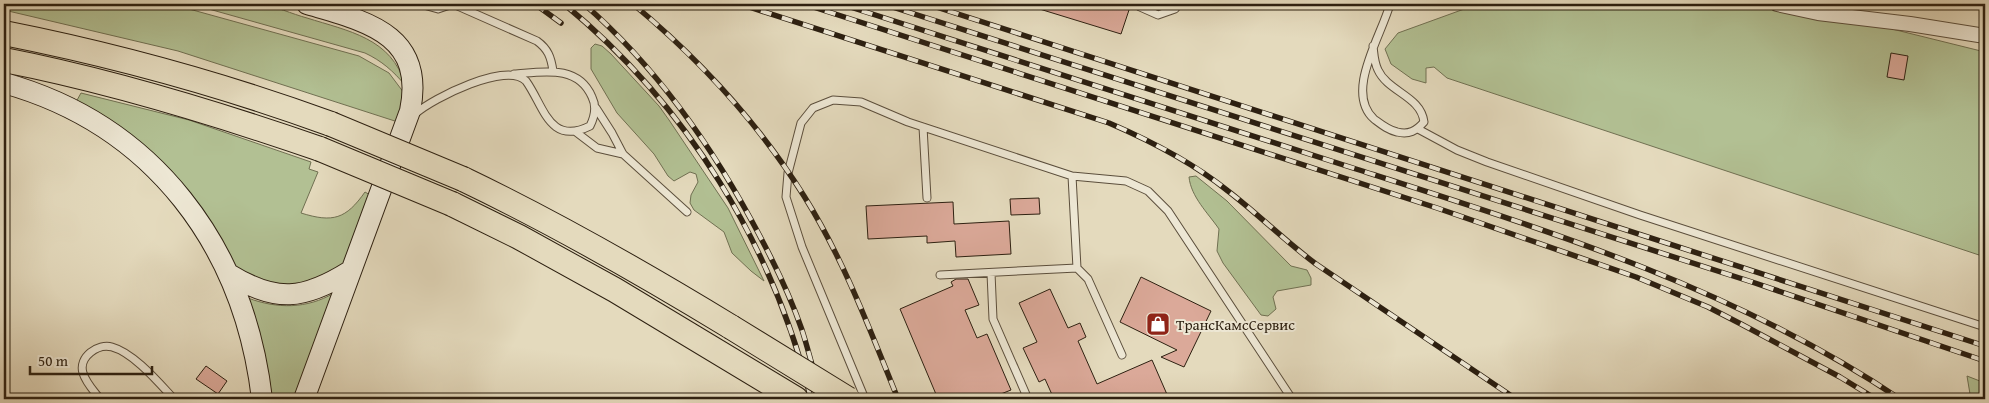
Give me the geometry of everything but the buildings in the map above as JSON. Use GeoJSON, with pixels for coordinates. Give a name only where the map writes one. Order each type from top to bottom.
{"type":"FeatureCollection","features":[{"type":"Feature","properties":{"kind":"highway"},"geometry":{"type":"LineString","coordinates":[[4,33],[155,68],[249,96],[331,124],[463,179],[585,242],[731,327],[848,399]]}},
{"type":"Feature","properties":{"kind":"highway"},"geometry":{"type":"LineString","coordinates":[[4,60],[148,94],[242,122],[320,149],[452,204],[518,237],[615,290],[796,399]]}},
{"type":"Feature","properties":{"kind":"main road"},"geometry":{"type":"LineString","coordinates":[[304,399],[405,123],[412,99],[412,77],[405,56],[389,35],[362,20],[307,4]]}},
{"type":"Feature","properties":{"kind":"main road"},"geometry":{"type":"LineString","coordinates":[[4,83],[46,96],[96,121],[141,156],[161,175],[190,210],[208,236],[229,274],[254,351],[262,399]]}},
{"type":"Feature","properties":{"kind":"main road"},"geometry":{"type":"LineString","coordinates":[[229,274],[246,285],[261,291],[286,295],[310,291],[350,271]]}},
{"type":"Feature","properties":{"kind":"street"},"geometry":{"type":"LineString","coordinates":[[1777,4],[1818,14],[1910,24],[1985,36]]}},
{"type":"Feature","properties":{"kind":"lane"},"geometry":{"type":"LineString","coordinates":[[420,4],[438,9],[453,4],[536,41],[545,47],[550,54],[554,71]]}},
{"type":"Feature","properties":{"kind":"lane"},"geometry":{"type":"LineString","coordinates":[[1137,4],[1158,14],[1175,8],[1179,4]]}},
{"type":"Feature","properties":{"kind":"lane"},"geometry":{"type":"LineString","coordinates":[[1374,46],[1375,63],[1378,71],[1391,86],[1417,105],[1423,114],[1424,122],[1411,133],[1394,132],[1383,127],[1366,109],[1363,87],[1367,64],[1390,4]]}},
{"type":"Feature","properties":{"kind":"lane"},"geometry":{"type":"LineString","coordinates":[[405,123],[420,110],[459,88],[488,78],[554,71],[570,75],[584,84],[590,91],[596,107],[623,154],[687,212]]}},
{"type":"Feature","properties":{"kind":"lane"},"geometry":{"type":"LineString","coordinates":[[514,74],[521,76],[526,81],[552,124],[562,130],[576,132],[597,148],[623,154]]}},
{"type":"Feature","properties":{"kind":"lane"},"geometry":{"type":"LineString","coordinates":[[865,399],[792,219],[786,197],[788,172],[802,123],[813,108],[833,100],[861,102],[923,127],[1072,176],[1126,181],[1148,191],[1168,210],[1292,399]]}},
{"type":"Feature","properties":{"kind":"lane"},"geometry":{"type":"LineString","coordinates":[[576,132],[590,126],[596,107]]}},
{"type":"Feature","properties":{"kind":"lane"},"geometry":{"type":"LineString","coordinates":[[923,127],[927,198]]}},
{"type":"Feature","properties":{"kind":"lane"},"geometry":{"type":"LineString","coordinates":[[1418,128],[1457,150],[1496,166],[1640,215],[1985,326]]}},
{"type":"Feature","properties":{"kind":"lane"},"geometry":{"type":"LineString","coordinates":[[1072,176],[1076,268],[1088,279],[1122,355]]}},
{"type":"Feature","properties":{"kind":"lane"},"geometry":{"type":"LineString","coordinates":[[940,275],[1076,268]]}},
{"type":"Feature","properties":{"kind":"lane"},"geometry":{"type":"LineString","coordinates":[[991,273],[993,319],[1028,399]]}},
{"type":"Feature","properties":{"kind":"lane"},"geometry":{"type":"LineString","coordinates":[[100,399],[86,380],[82,372],[82,366],[88,355],[94,350],[111,347],[134,359],[174,399]]}},
{"type":"Feature","properties":{"kind":"green space"},"geometry":{"type":"Polygon","coordinates":[[[4,4],[171,4],[359,56],[389,73],[404,93],[401,123],[178,51],[4,10],[4,4]]]}},
{"type":"Feature","properties":{"kind":"green space"},"geometry":{"type":"Polygon","coordinates":[[[191,4],[260,4],[278,8],[353,33],[379,47],[390,57],[399,69],[405,85],[377,59],[365,53],[191,4]]]}},
{"type":"Feature","properties":{"kind":"green space"},"geometry":{"type":"Polygon","coordinates":[[[1478,4],[1791,4],[1985,52],[1985,257],[1447,78],[1434,67],[1426,68],[1426,83],[1412,79],[1391,64],[1385,49],[1398,33],[1478,4]]]}},
{"type":"Feature","properties":{"kind":"green space"},"geometry":{"type":"Polygon","coordinates":[[[595,44],[602,46],[611,54],[659,106],[669,120],[728,208],[764,281],[732,253],[724,232],[694,210],[690,203],[691,195],[698,182],[696,174],[690,172],[674,181],[668,176],[654,154],[617,113],[591,69],[591,48],[595,44]]]}},
{"type":"Feature","properties":{"kind":"green space"},"geometry":{"type":"Polygon","coordinates":[[[81,93],[189,120],[311,162],[309,169],[318,172],[301,213],[322,218],[338,216],[351,208],[365,192],[370,195],[348,258],[339,270],[307,288],[263,283],[236,267],[76,102],[81,93]]]}},
{"type":"Feature","properties":{"kind":"green space"},"geometry":{"type":"Polygon","coordinates":[[[1196,176],[1227,201],[1291,266],[1307,270],[1311,278],[1311,285],[1277,291],[1273,297],[1276,309],[1268,316],[1261,315],[1223,263],[1217,251],[1219,229],[1201,204],[1190,184],[1189,177],[1196,176]]]}},
{"type":"Feature","properties":{"kind":"green space"},"geometry":{"type":"Polygon","coordinates":[[[334,293],[297,399],[272,399],[269,377],[248,298],[270,304],[292,306],[313,302],[334,293]]]}},
{"type":"Feature","properties":{"kind":"green space"},"geometry":{"type":"Polygon","coordinates":[[[1967,376],[1985,383],[1985,399],[1975,399],[1970,394],[1967,376]]]}},
{"type":"Feature","properties":{"kind":"railway"},"geometry":{"type":"LineString","coordinates":[[535,4],[561,23]]}},
{"type":"Feature","properties":{"kind":"railway"},"geometry":{"type":"LineString","coordinates":[[564,4],[608,44],[649,87],[686,133],[719,182],[749,233],[774,287],[795,342],[811,399]]}},
{"type":"Feature","properties":{"kind":"railway"},"geometry":{"type":"LineString","coordinates":[[584,4],[612,30],[663,86],[686,116],[728,180],[765,246],[790,298],[810,355],[821,399]]}},
{"type":"Feature","properties":{"kind":"railway"},"geometry":{"type":"LineString","coordinates":[[633,4],[704,69],[747,118],[786,169],[832,245],[898,399]]}},
{"type":"Feature","properties":{"kind":"railway"},"geometry":{"type":"LineString","coordinates":[[740,4],[1109,123],[1156,145],[1186,161],[1214,180],[1316,264],[1516,399]]}},
{"type":"Feature","properties":{"kind":"railway"},"geometry":{"type":"LineString","coordinates":[[804,4],[1437,208],[1636,277],[1708,307],[1840,377],[1876,399]]}},
{"type":"Feature","properties":{"kind":"railway"},"geometry":{"type":"LineString","coordinates":[[841,4],[1427,192],[1567,239],[1637,265],[1705,293],[1772,325],[1837,360],[1900,399]]}},
{"type":"Feature","properties":{"kind":"railway"},"geometry":{"type":"LineString","coordinates":[[883,4],[1752,282],[1985,361]]}},
{"type":"Feature","properties":{"kind":"railway"},"geometry":{"type":"LineString","coordinates":[[927,4],[1985,346]]}},
{"type":"Feature","properties":{"kind":"place","name":"ТрансКамсСервис"},"geometry":{"type":"Point","coordinates":[1158,324]}}]}
